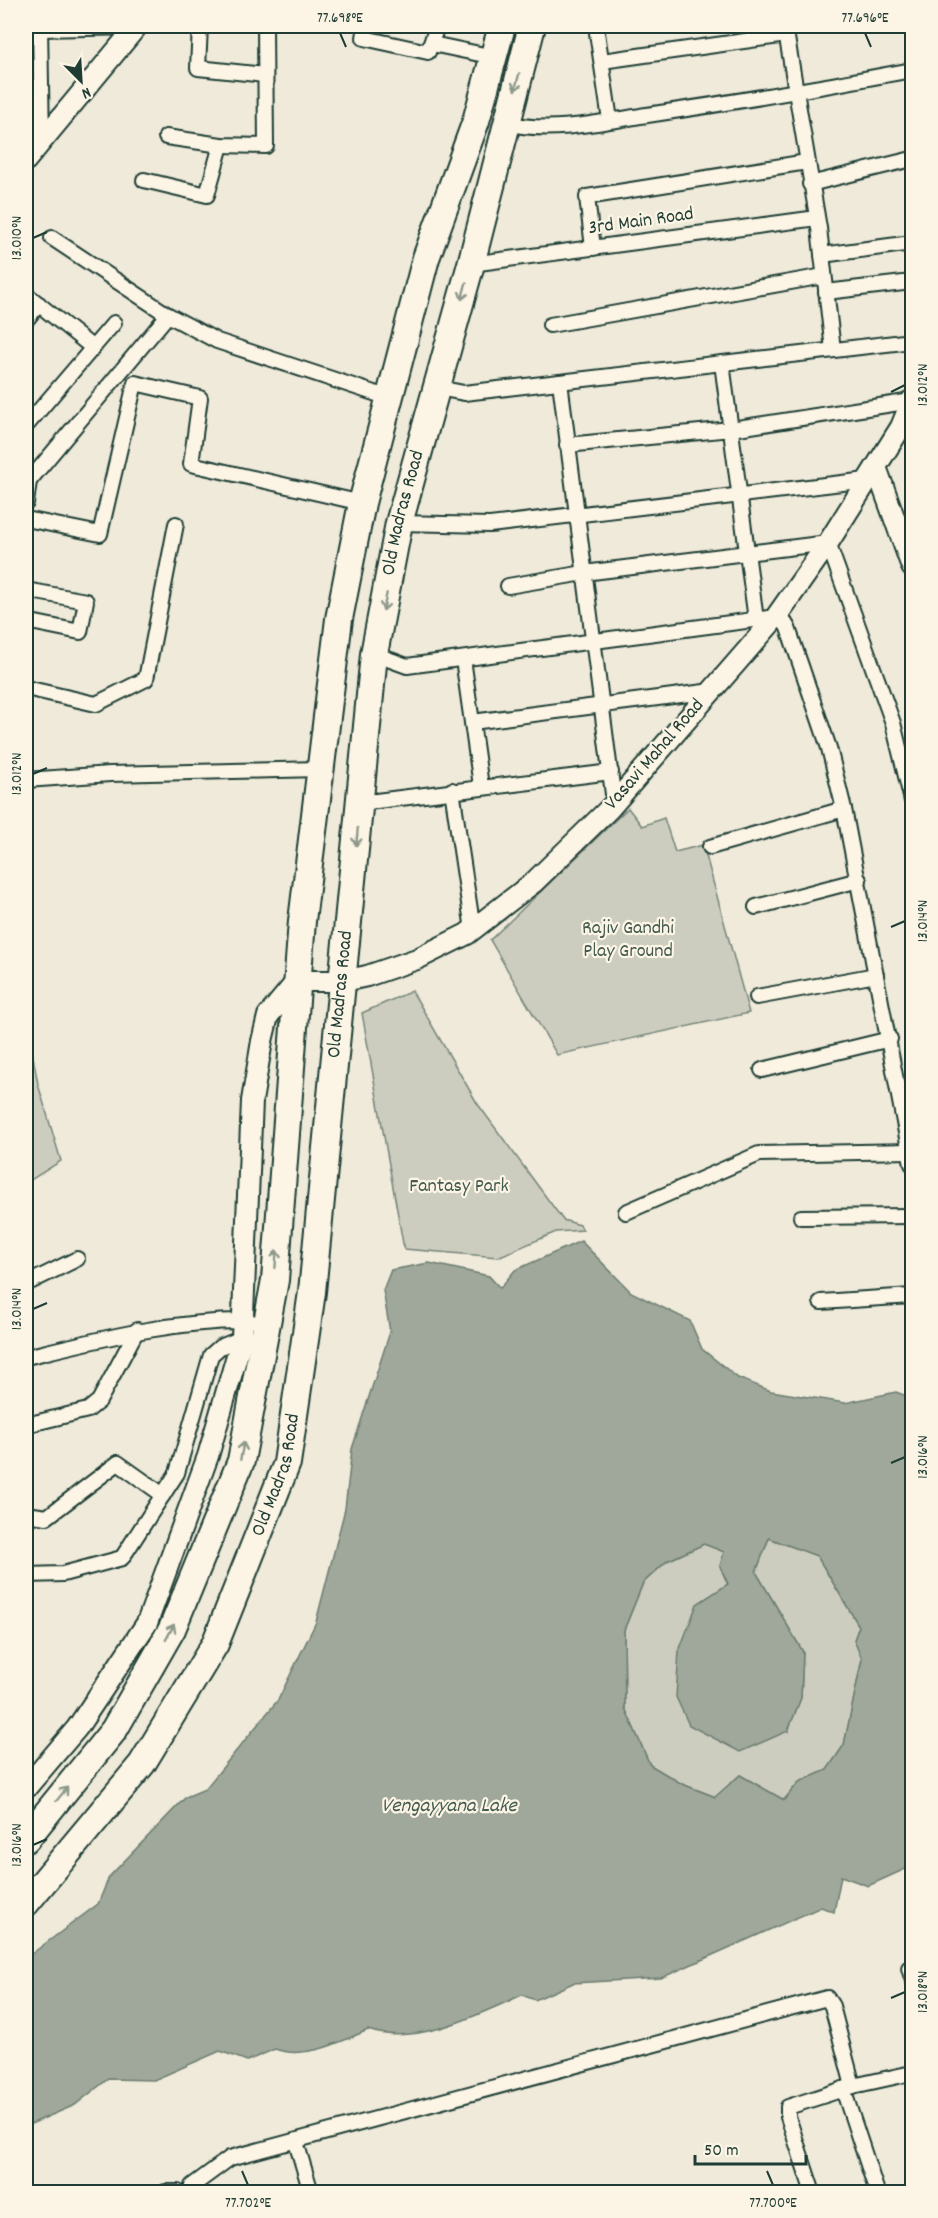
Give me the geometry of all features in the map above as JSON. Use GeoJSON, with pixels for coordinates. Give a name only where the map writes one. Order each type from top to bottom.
{"type":"FeatureCollection","features":[{"type":"Feature","properties":{"kind":"highway","name":"Old Madras Road"},"geometry":{"type":"LineString","coordinates":[[26,1839],[114,1730],[172,1629],[241,1461],[253,1329],[275,1280],[297,981],[339,620],[362,503],[426,258],[476,121],[502,26]]}},
{"type":"Feature","properties":{"kind":"highway","name":"Old Madras Road"},"geometry":{"type":"LineString","coordinates":[[26,1903],[142,1764],[215,1644],[287,1463],[312,1293],[374,654],[399,523],[438,388],[532,26]]}},
{"type":"Feature","properties":{"kind":"highway"},"geometry":{"type":"LineString","coordinates":[[454,179],[490,187]]}},
{"type":"Feature","properties":{"kind":"street"},"geometry":{"type":"LineString","coordinates":[[42,140],[40,27],[136,26]]}},
{"type":"Feature","properties":{"kind":"street"},"geometry":{"type":"LineString","coordinates":[[26,160],[136,26]]}},
{"type":"Feature","properties":{"kind":"street"},"geometry":{"type":"LineString","coordinates":[[200,26],[192,68],[265,75]]}},
{"type":"Feature","properties":{"kind":"street"},"geometry":{"type":"LineString","coordinates":[[166,137],[221,145],[266,146],[265,26]]}},
{"type":"Feature","properties":{"kind":"street"},"geometry":{"type":"LineString","coordinates":[[366,26],[364,38],[428,52],[437,26]]}},
{"type":"Feature","properties":{"kind":"street"},"geometry":{"type":"LineString","coordinates":[[596,26],[610,120]]}},
{"type":"Feature","properties":{"kind":"street"},"geometry":{"type":"LineString","coordinates":[[602,61],[786,30],[817,218],[833,350]]}},
{"type":"Feature","properties":{"kind":"street"},"geometry":{"type":"LineString","coordinates":[[432,44],[494,57]]}},
{"type":"Feature","properties":{"kind":"street"},"geometry":{"type":"LineString","coordinates":[[506,123],[528,129],[610,120],[796,92],[912,70]]}},
{"type":"Feature","properties":{"kind":"street"},"geometry":{"type":"LineString","coordinates":[[144,180],[207,195],[221,145]]}},
{"type":"Feature","properties":{"kind":"street"},"geometry":{"type":"LineString","coordinates":[[810,184],[912,159]]}},
{"type":"Feature","properties":{"kind":"street"},"geometry":{"type":"LineString","coordinates":[[593,248],[587,197],[807,162]]}},
{"type":"Feature","properties":{"kind":"street","name":"3rd Main Road"},"geometry":{"type":"LineString","coordinates":[[471,264],[817,218]]}},
{"type":"Feature","properties":{"kind":"street"},"geometry":{"type":"LineString","coordinates":[[52,238],[168,315],[217,341],[389,398]]}},
{"type":"Feature","properties":{"kind":"street"},"geometry":{"type":"LineString","coordinates":[[822,255],[912,243]]}},
{"type":"Feature","properties":{"kind":"street"},"geometry":{"type":"LineString","coordinates":[[550,325],[824,276]]}},
{"type":"Feature","properties":{"kind":"street"},"geometry":{"type":"LineString","coordinates":[[826,292],[912,282]]}},
{"type":"Feature","properties":{"kind":"street"},"geometry":{"type":"LineString","coordinates":[[26,294],[93,348]]}},
{"type":"Feature","properties":{"kind":"street"},"geometry":{"type":"LineString","coordinates":[[26,320],[39,304]]}},
{"type":"Feature","properties":{"kind":"street"},"geometry":{"type":"LineString","coordinates":[[26,503],[27,480],[168,315]]}},
{"type":"Feature","properties":{"kind":"street"},"geometry":{"type":"LineString","coordinates":[[26,426],[114,323]]}},
{"type":"Feature","properties":{"kind":"street"},"geometry":{"type":"LineString","coordinates":[[438,388],[464,393],[912,341]]}},
{"type":"Feature","properties":{"kind":"street"},"geometry":{"type":"LineString","coordinates":[[722,363],[756,620]]}},
{"type":"Feature","properties":{"kind":"street"},"geometry":{"type":"LineString","coordinates":[[560,382],[575,515],[614,801]]}},
{"type":"Feature","properties":{"kind":"street"},"geometry":{"type":"LineString","coordinates":[[26,519],[100,534],[135,383],[200,398],[191,464],[362,503]]}},
{"type":"Feature","properties":{"kind":"street"},"geometry":{"type":"LineString","coordinates":[[567,445],[731,429],[912,401]]}},
{"type":"Feature","properties":{"kind":"street","name":"Vasavi Mahal Road"},"geometry":{"type":"LineString","coordinates":[[297,981],[344,981],[367,976],[417,959],[473,930],[534,882],[614,801],[778,615],[828,543],[902,427],[912,401]]}},
{"type":"Feature","properties":{"kind":"street"},"geometry":{"type":"LineString","coordinates":[[399,523],[490,525],[741,494],[872,474],[908,540],[912,567]]}},
{"type":"Feature","properties":{"kind":"street"},"geometry":{"type":"LineString","coordinates":[[26,688],[96,704],[146,679],[176,524]]}},
{"type":"Feature","properties":{"kind":"street"},"geometry":{"type":"LineString","coordinates":[[508,586],[584,573],[748,555],[828,543],[893,723],[912,801]]}},
{"type":"Feature","properties":{"kind":"street"},"geometry":{"type":"LineString","coordinates":[[26,590],[86,601],[80,632],[26,621]]}},
{"type":"Feature","properties":{"kind":"street"},"geometry":{"type":"LineString","coordinates":[[374,654],[407,666],[594,643],[778,615],[788,628],[829,748],[844,809],[890,1039],[911,1158],[759,1154],[626,1212]]}},
{"type":"Feature","properties":{"kind":"street"},"geometry":{"type":"LineString","coordinates":[[463,659],[481,786]]}},
{"type":"Feature","properties":{"kind":"street"},"geometry":{"type":"LineString","coordinates":[[472,722],[712,691]]}},
{"type":"Feature","properties":{"kind":"street"},"geometry":{"type":"LineString","coordinates":[[26,780],[111,774],[320,769]]}},
{"type":"Feature","properties":{"kind":"street"},"geometry":{"type":"LineString","coordinates":[[360,803],[481,786],[610,772]]}},
{"type":"Feature","properties":{"kind":"street"},"geometry":{"type":"LineString","coordinates":[[452,790],[473,930]]}},
{"type":"Feature","properties":{"kind":"street"},"geometry":{"type":"LineString","coordinates":[[710,847],[844,809]]}},
{"type":"Feature","properties":{"kind":"street"},"geometry":{"type":"LineString","coordinates":[[756,907],[859,880]]}},
{"type":"Feature","properties":{"kind":"street"},"geometry":{"type":"LineString","coordinates":[[757,997],[876,975]]}},
{"type":"Feature","properties":{"kind":"street"},"geometry":{"type":"LineString","coordinates":[[26,1788],[77,1728],[147,1623],[253,1329],[254,1087],[268,1016],[297,981]]}},
{"type":"Feature","properties":{"kind":"street"},"geometry":{"type":"LineString","coordinates":[[762,1070],[890,1039]]}},
{"type":"Feature","properties":{"kind":"street"},"geometry":{"type":"LineString","coordinates":[[801,1217],[912,1216]]}},
{"type":"Feature","properties":{"kind":"street"},"geometry":{"type":"LineString","coordinates":[[26,1284],[77,1259]]}},
{"type":"Feature","properties":{"kind":"street"},"geometry":{"type":"LineString","coordinates":[[821,1302],[912,1296]]}},
{"type":"Feature","properties":{"kind":"street"},"geometry":{"type":"LineString","coordinates":[[26,1358],[137,1330],[212,1320],[253,1329]]}},
{"type":"Feature","properties":{"kind":"street"},"geometry":{"type":"LineString","coordinates":[[26,1575],[63,1574],[122,1558],[163,1495],[181,1461],[211,1355],[219,1347],[253,1329]]}},
{"type":"Feature","properties":{"kind":"street"},"geometry":{"type":"LineString","coordinates":[[26,1425],[88,1410],[99,1401],[137,1330]]}},
{"type":"Feature","properties":{"kind":"street"},"geometry":{"type":"LineString","coordinates":[[26,1514],[47,1517],[118,1462],[163,1495]]}},
{"type":"Feature","properties":{"kind":"street"},"geometry":{"type":"LineString","coordinates":[[192,2186],[230,2158],[827,1998],[832,2006],[848,2087],[877,2193]]}},
{"type":"Feature","properties":{"kind":"street"},"geometry":{"type":"LineString","coordinates":[[812,2190],[788,2117],[788,2108],[848,2087],[912,2073]]}},
{"type":"Feature","properties":{"kind":"street"},"geometry":{"type":"LineString","coordinates":[[296,2142],[311,2193]]}},
{"type":"Feature","properties":{"kind":"street"},"geometry":{"type":"LineString","coordinates":[[165,2193],[178,2193]]}},
{"type":"Feature","properties":{"kind":"green space","name":"Rajiv Gandhi Play Ground"},"geometry":{"type":"Polygon","coordinates":[[[628,808],[642,826],[664,818],[675,852],[703,845],[749,1013],[557,1055],[490,940],[628,808]]]}},
{"type":"Feature","properties":{"kind":"green space","name":"Fantasy Park"},"geometry":{"type":"Polygon","coordinates":[[[412,991],[477,1103],[563,1220],[580,1225],[583,1230],[556,1232],[498,1257],[404,1249],[362,1013],[412,991]]]}},
{"type":"Feature","properties":{"kind":"green space"},"geometry":{"type":"Polygon","coordinates":[[[29,1035],[38,1084],[61,1161],[26,1183],[26,1036],[29,1035]]]}},
{"type":"Feature","properties":{"kind":"green space"},"geometry":{"type":"Polygon","coordinates":[[[769,1538],[817,1556],[859,1626],[854,1640],[862,1659],[844,1745],[827,1770],[799,1782],[784,1800],[740,1775],[716,1797],[682,1784],[650,1765],[625,1708],[624,1630],[643,1583],[667,1561],[704,1544],[725,1552],[720,1566],[788,1731],[801,1697],[803,1652],[756,1572],[769,1538]]]}},
{"type":"Feature","properties":{"kind":"water","name":"Vengayyana Lake"},"geometry":{"type":"Polygon","coordinates":[[[581,1241],[631,1292],[690,1321],[702,1349],[738,1378],[771,1391],[845,1403],[896,1392],[912,1398],[912,1866],[868,1886],[841,1876],[834,1912],[821,1907],[661,1978],[573,1983],[535,2000],[522,1995],[447,2026],[406,2034],[387,2034],[368,2030],[311,2051],[287,2052],[275,2049],[247,2061],[220,2051],[154,2080],[108,2079],[75,2105],[26,2126],[26,1958],[98,1904],[109,1877],[186,1797],[205,1789],[278,1700],[316,1622],[345,1509],[352,1449],[390,1332],[383,1290],[391,1270],[429,1263],[489,1276],[500,1288],[515,1270],[581,1241]],[[769,1538],[756,1572],[803,1652],[801,1698],[788,1731],[740,1752],[689,1725],[676,1697],[679,1651],[697,1604],[728,1584],[720,1566],[724,1552],[704,1544],[667,1561],[643,1583],[624,1630],[625,1708],[650,1765],[682,1784],[715,1797],[740,1775],[784,1800],[799,1782],[827,1770],[844,1745],[862,1659],[854,1640],[859,1626],[817,1556],[769,1538]]]}}]}
